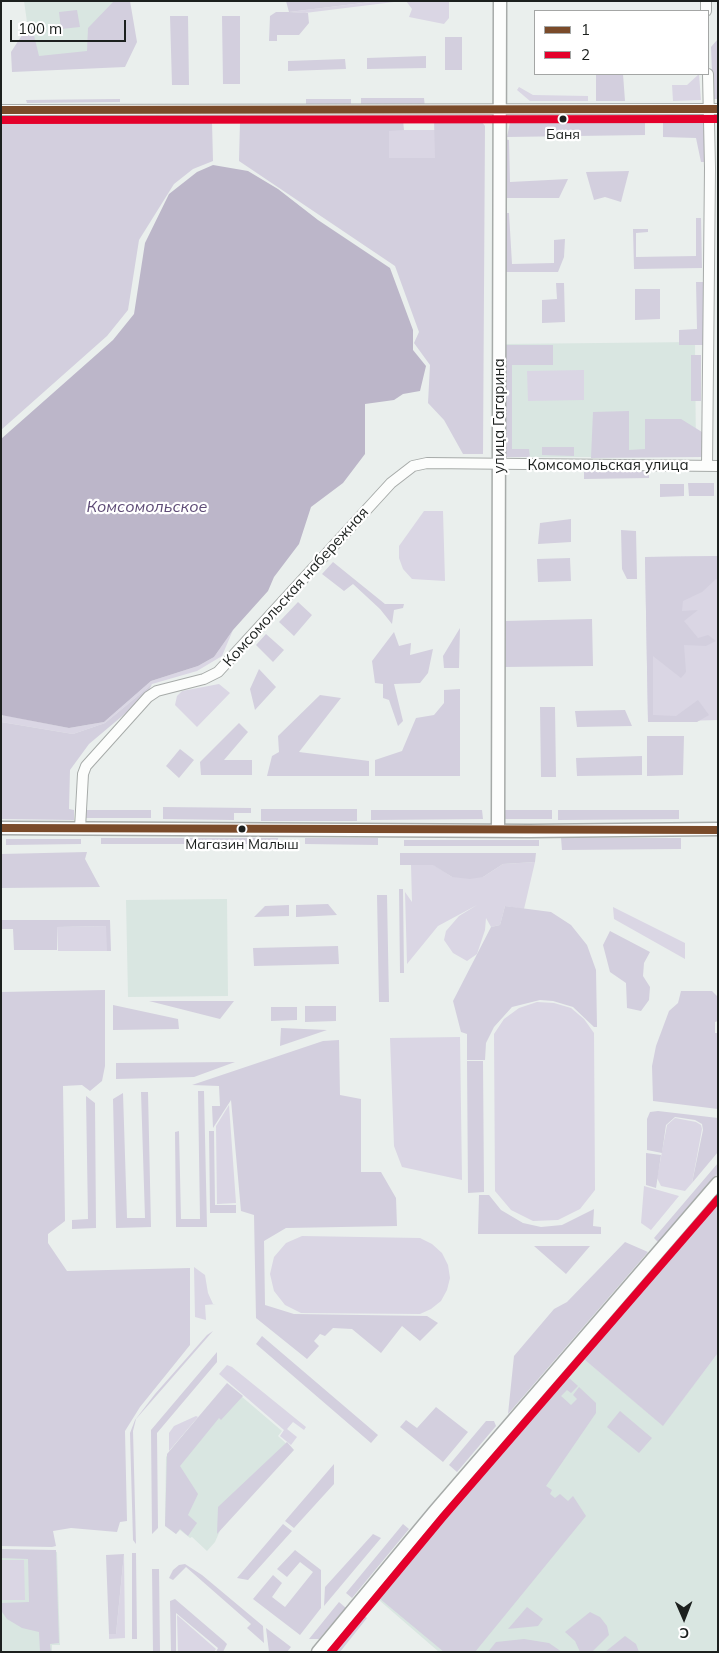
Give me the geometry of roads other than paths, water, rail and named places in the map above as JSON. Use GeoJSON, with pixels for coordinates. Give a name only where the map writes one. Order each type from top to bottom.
{"type":"FeatureCollection","features":[{"type":"Feature","properties":{"kind":"main road","name":"улица Гагарина"},"geometry":{"type":"LineString","coordinates":[[498,830],[500,1]]}},
{"type":"Feature","properties":{"kind":"main road"},"geometry":{"type":"LineString","coordinates":[[1,828],[718,829]]}},
{"type":"Feature","properties":{"kind":"main road"},"geometry":{"type":"LineString","coordinates":[[318,1652],[435,1512],[718,1182]]}},
{"type":"Feature","properties":{"kind":"street"},"geometry":{"type":"LineString","coordinates":[[706,466],[713,109],[708,75]]}},
{"type":"Feature","properties":{"kind":"street"},"geometry":{"type":"LineString","coordinates":[[1,110],[713,109]]}},
{"type":"Feature","properties":{"kind":"street","name":"Комсомольская набережная"},"geometry":{"type":"LineString","coordinates":[[80,828],[83,774],[86,766],[102,748],[148,697],[157,691],[204,680],[218,672],[390,483],[413,466],[427,463],[498,464]]}},
{"type":"Feature","properties":{"kind":"street","name":"Комсомольская улица"},"geometry":{"type":"LineString","coordinates":[[498,464],[718,466]]}},
{"type":"Feature","properties":{"kind":"water","name":"Комсомольское"},"geometry":{"type":"Polygon","coordinates":[[[213,165],[248,171],[278,189],[318,220],[390,268],[413,330],[413,350],[426,366],[420,391],[403,394],[394,400],[365,404],[365,454],[343,483],[311,507],[299,544],[274,577],[268,591],[233,630],[214,657],[198,666],[151,681],[104,722],[69,728],[1,715],[1,439],[113,340],[134,314],[145,243],[169,194],[197,172],[213,165]]]}},
{"type":"Feature","properties":{"kind":"place","name":"Баня"},"geometry":{"type":"Point","coordinates":[563,119]}},
{"type":"Feature","properties":{"kind":"place","name":"Магазин Малыш"},"geometry":{"type":"Point","coordinates":[242,829]}}]}
